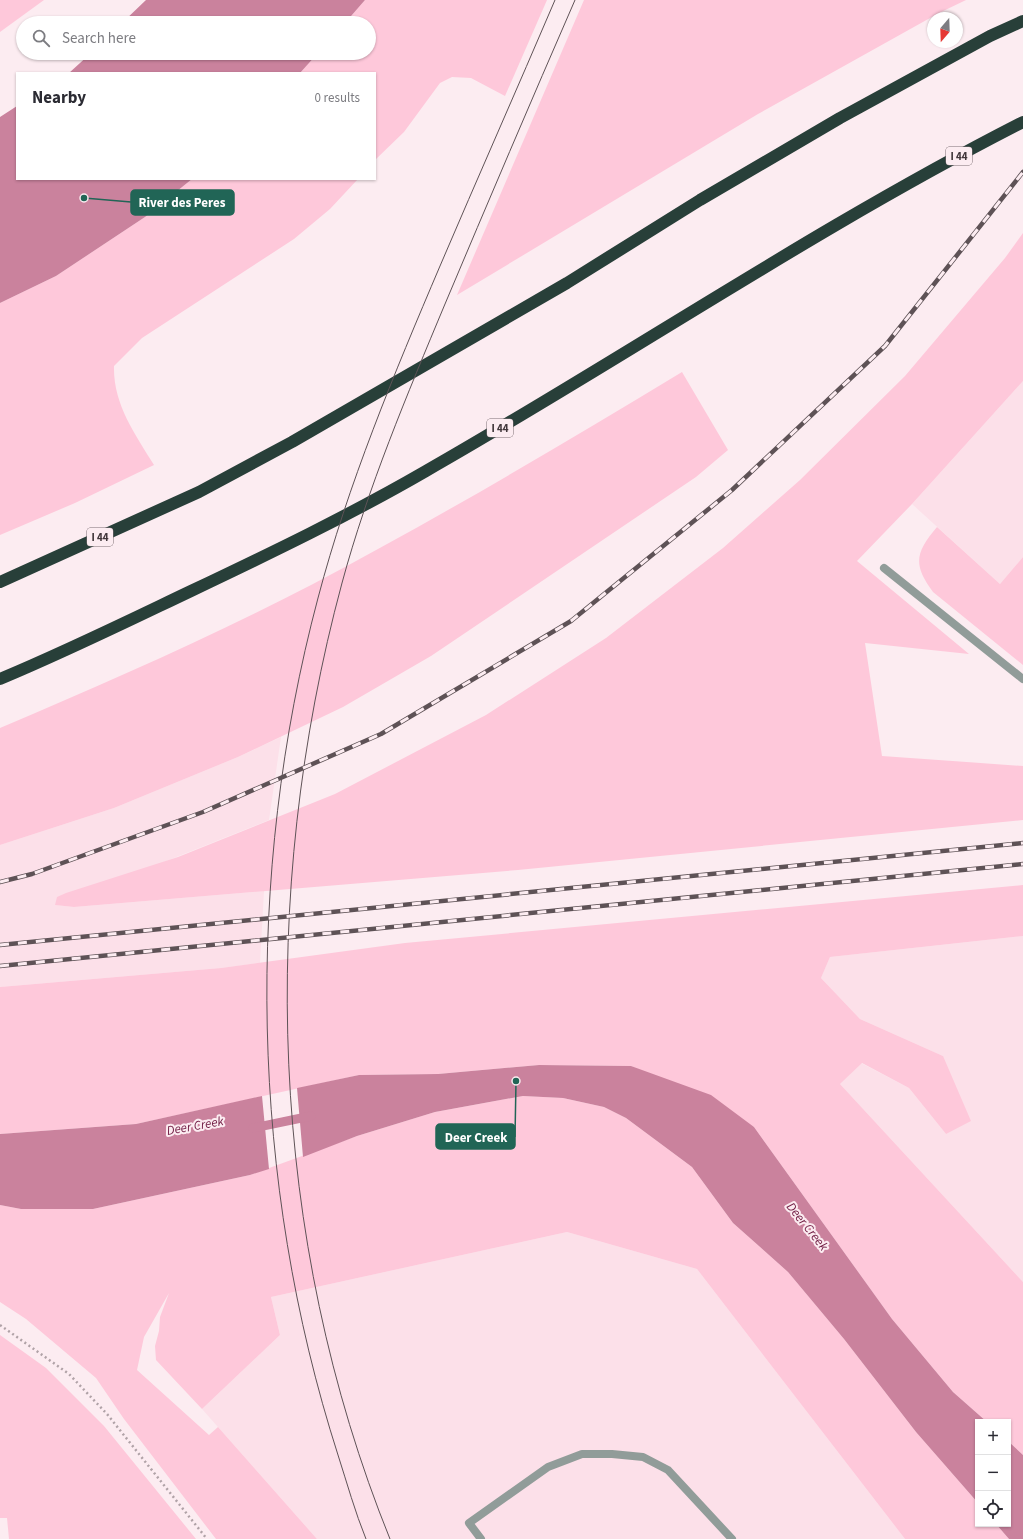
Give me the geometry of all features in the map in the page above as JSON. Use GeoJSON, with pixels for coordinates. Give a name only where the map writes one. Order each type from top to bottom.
{"type":"FeatureCollection","features":[{"type":"Feature","properties":{"kind":"highway","name":"I 44"},"geometry":{"type":"LineString","coordinates":[[0,582],[199,492],[292,442],[437,359],[840,118],[990,36],[1023,21]]}},
{"type":"Feature","properties":{"kind":"highway","name":"I 44"},"geometry":{"type":"LineString","coordinates":[[0,679],[52,658],[297,540],[424,473],[560,392],[711,299],[895,191],[1023,122]]}},
{"type":"Feature","properties":{"kind":"lane"},"geometry":{"type":"LineString","coordinates":[[884,568],[1023,679]]}},
{"type":"Feature","properties":{"kind":"lane"},"geometry":{"type":"LineString","coordinates":[[481,1539],[469,1523],[548,1467],[582,1454],[612,1454],[643,1457],[668,1470],[732,1539]]}},
{"type":"Feature","properties":{"kind":"path"},"geometry":{"type":"LineString","coordinates":[[0,1325],[69,1374],[102,1408],[207,1539]]}},
{"type":"Feature","properties":{"kind":"shaded area"},"geometry":{"type":"Polygon","coordinates":[[[0,0],[44,0],[22,16],[16,16],[16,20],[0,32],[0,0]]]}},
{"type":"Feature","properties":{"kind":"shaded area"},"geometry":{"type":"Polygon","coordinates":[[[365,0],[547,0],[505,96],[471,78],[452,77],[440,83],[404,132],[376,159],[376,72],[301,72],[312,60],[376,60],[376,16],[351,16],[365,0]]]}},
{"type":"Feature","properties":{"kind":"shaded area"},"geometry":{"type":"Polygon","coordinates":[[[584,0],[966,0],[941,12],[927,12],[927,20],[758,114],[457,295],[584,0]]]}},
{"type":"Feature","properties":{"kind":"shaded area"},"geometry":{"type":"Polygon","coordinates":[[[191,180],[357,180],[330,209],[294,239],[142,338],[114,366],[117,393],[121,406],[126,418],[154,465],[75,503],[0,535],[0,303],[56,276],[145,217],[191,180]]]}},
{"type":"Feature","properties":{"kind":"shaded area"},"geometry":{"type":"Polygon","coordinates":[[[1023,233],[1023,381],[912,504],[857,561],[969,654],[865,643],[882,756],[1023,766],[1023,820],[518,870],[74,907],[55,905],[57,897],[66,893],[178,857],[335,794],[486,715],[606,638],[723,548],[800,480],[905,376],[1005,258],[1023,233]]]}},
{"type":"Feature","properties":{"kind":"shaded area"},"geometry":{"type":"Polygon","coordinates":[[[682,372],[728,450],[696,477],[431,656],[343,707],[238,757],[114,808],[0,845],[0,728],[158,659],[275,604],[499,481],[682,372]]]}},
{"type":"Feature","properties":{"kind":"shaded area"},"geometry":{"type":"Polygon","coordinates":[[[1023,381],[1023,557],[1000,584],[912,504],[1023,381]]]}},
{"type":"Feature","properties":{"kind":"shaded area"},"geometry":{"type":"Polygon","coordinates":[[[937,527],[1000,584],[1023,557],[1023,665],[933,592],[926,582],[922,574],[919,558],[925,544],[937,527]]]}},
{"type":"Feature","properties":{"kind":"shaded area"},"geometry":{"type":"Polygon","coordinates":[[[281,737],[269,820],[56,905],[74,907],[264,891],[260,963],[221,968],[0,987],[0,845],[114,808],[238,757],[281,737]]]}},
{"type":"Feature","properties":{"kind":"shaded area"},"geometry":{"type":"Polygon","coordinates":[[[1023,885],[1023,936],[830,957],[821,978],[860,1019],[943,1056],[971,1121],[946,1134],[909,1088],[862,1063],[840,1084],[1023,1282],[1023,1455],[1011,1444],[1011,1419],[984,1419],[953,1392],[892,1319],[754,1127],[631,1066],[539,1065],[438,1074],[359,1075],[136,1124],[0,1134],[0,987],[221,968],[405,943],[1023,885]]]}},
{"type":"Feature","properties":{"kind":"shaded area"},"geometry":{"type":"Polygon","coordinates":[[[1023,936],[1023,1282],[840,1084],[861,1063],[909,1088],[946,1134],[943,1056],[860,1019],[821,978],[830,957],[1023,936]]]}},
{"type":"Feature","properties":{"kind":"shaded area"},"geometry":{"type":"Polygon","coordinates":[[[523,1096],[563,1098],[604,1107],[626,1118],[692,1167],[733,1223],[788,1272],[844,1339],[916,1432],[975,1500],[975,1527],[999,1527],[1009,1539],[905,1539],[697,1269],[567,1232],[271,1297],[280,1335],[202,1409],[156,1360],[155,1346],[159,1331],[160,1317],[169,1293],[144,1337],[137,1370],[209,1435],[218,1427],[317,1539],[216,1539],[124,1419],[96,1378],[26,1319],[0,1302],[0,1205],[21,1209],[93,1209],[250,1175],[357,1136],[435,1112],[523,1096]]]}},
{"type":"Feature","properties":{"kind":"shaded area"},"geometry":{"type":"Polygon","coordinates":[[[567,1232],[697,1269],[905,1539],[317,1539],[202,1409],[280,1335],[271,1297],[567,1232]]]}},
{"type":"Feature","properties":{"kind":"shaded area"},"geometry":{"type":"Polygon","coordinates":[[[0,1335],[46,1368],[104,1426],[196,1539],[9,1539],[7,1518],[0,1518],[0,1335]]]}},
{"type":"Feature","properties":{"kind":"water"},"geometry":{"type":"Polygon","coordinates":[[[146,0],[365,0],[351,16],[129,16],[146,0]]]}},
{"type":"Feature","properties":{"kind":"water"},"geometry":{"type":"Polygon","coordinates":[[[83,60],[312,60],[301,72],[70,72],[83,60]]]}},
{"type":"Feature","properties":{"kind":"water"},"geometry":{"type":"Polygon","coordinates":[[[16,107],[16,180],[191,180],[145,217],[56,276],[0,303],[0,117],[16,107]]]}},
{"type":"Feature","properties":{"kind":"water"},"geometry":{"type":"Polygon","coordinates":[[[539,1065],[631,1066],[711,1095],[754,1127],[892,1319],[953,1392],[984,1419],[975,1419],[975,1500],[916,1432],[844,1339],[788,1272],[733,1223],[692,1167],[626,1118],[604,1107],[563,1098],[523,1096],[435,1112],[357,1136],[303,1157],[297,1088],[359,1075],[438,1074],[539,1065]]]}},
{"type":"Feature","properties":{"kind":"water"},"geometry":{"type":"Polygon","coordinates":[[[262,1096],[269,1169],[250,1175],[93,1209],[21,1209],[0,1205],[0,1134],[136,1124],[262,1096]]]}},
{"type":"Feature","properties":{"kind":"water"},"geometry":{"type":"Polygon","coordinates":[[[1011,1444],[1023,1455],[1023,1539],[1009,1539],[999,1527],[1011,1527],[1011,1444]]]}},
{"type":"Feature","properties":{"kind":"waterway","name":"Deer Creek"},"geometry":{"type":"LineString","coordinates":[[253,1128],[311,1116]]}},
{"type":"Feature","properties":{"kind":"tram line"},"geometry":{"type":"LineString","coordinates":[[366,1539],[338,1455],[309,1351],[287,1245],[273,1137],[267,1028],[269,919],[278,811],[294,703],[318,598],[343,513],[389,388],[454,233],[555,0]]}},
{"type":"Feature","properties":{"kind":"tram line"},"geometry":{"type":"LineString","coordinates":[[390,1539],[349,1424],[319,1306],[299,1186],[289,1065],[288,943],[297,821],[315,701],[342,583],[352,547],[376,477],[417,372],[575,0]]}},
{"type":"Feature","properties":{"kind":"railway"},"geometry":{"type":"LineString","coordinates":[[0,882],[32,874],[203,812],[381,734],[571,621],[732,490],[885,346],[1023,172]]}},
{"type":"Feature","properties":{"kind":"railway"},"geometry":{"type":"LineString","coordinates":[[0,945],[1023,843]]}},
{"type":"Feature","properties":{"kind":"railway"},"geometry":{"type":"LineString","coordinates":[[0,966],[1023,864]]}},
{"type":"Feature","properties":{"kind":"place","name":"River des Peres"},"geometry":{"type":"Point","coordinates":[84,198]}},
{"type":"Feature","properties":{"kind":"place","name":"Deer Creek"},"geometry":{"type":"Point","coordinates":[516,1081]}}]}
